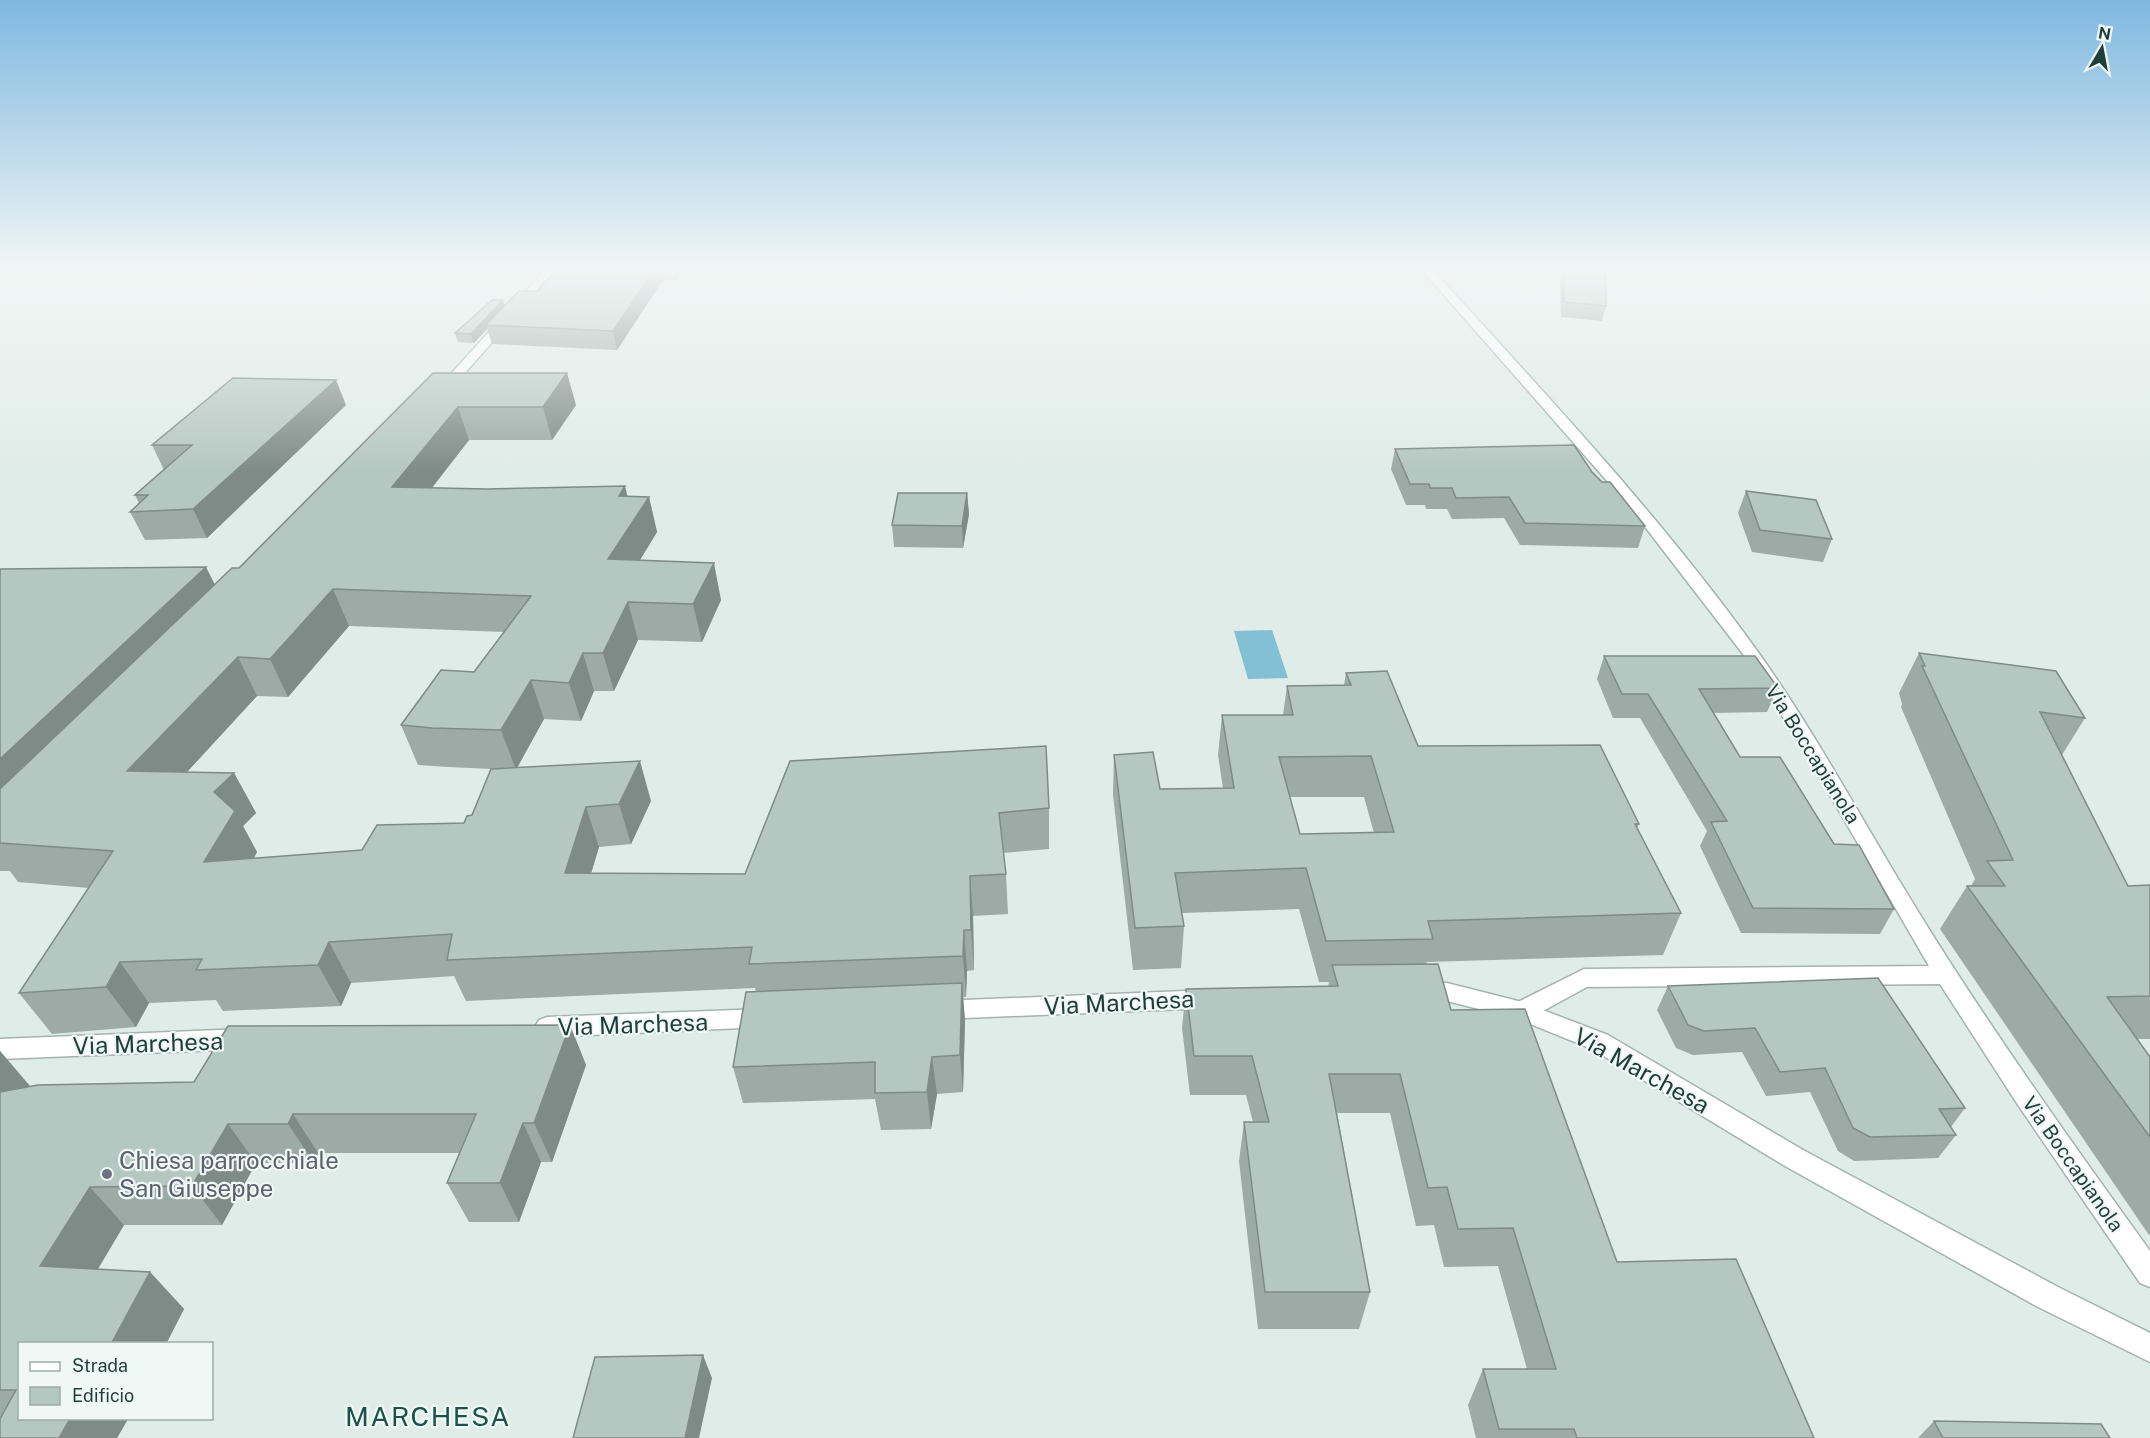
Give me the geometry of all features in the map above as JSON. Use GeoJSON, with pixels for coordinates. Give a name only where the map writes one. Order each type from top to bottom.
{"type":"FeatureCollection","features":[{"type":"Feature","properties":{"kind":"street"},"geometry":{"type":"LineString","coordinates":[[434,400],[491,337]]}},
{"type":"Feature","properties":{"kind":"street","name":"Via Boccapianola"},"geometry":{"type":"LineString","coordinates":[[1488,337],[1597,458],[1749,652],[1824,769],[1911,919],[2013,1078],[2150,1274]]}},
{"type":"Feature","properties":{"kind":"street"},"geometry":{"type":"LineString","coordinates":[[1522,1011],[1584,978],[1948,975]]}},
{"type":"Feature","properties":{"kind":"street","name":"Via Marchesa"},"geometry":{"type":"LineString","coordinates":[[1400,992],[1447,992],[1522,1011],[1600,1042],[1794,1158],[2048,1297],[2150,1348]]}},
{"type":"Feature","properties":{"kind":"street","name":"Via Marchesa"},"geometry":{"type":"LineString","coordinates":[[917,1011],[1235,998]]}},
{"type":"Feature","properties":{"kind":"street","name":"Via Marchesa"},"geometry":{"type":"LineString","coordinates":[[527,1028],[788,1017]]}},
{"type":"Feature","properties":{"kind":"street","name":"Via Marchesa"},"geometry":{"type":"LineString","coordinates":[[0,1049],[268,1039]]}},
{"type":"Feature","properties":{"kind":"water"},"geometry":{"type":"Polygon","coordinates":[[[1272,630],[1288,678],[1248,679],[1234,631],[1272,630]]]}},
{"type":"Feature","properties":{"kind":"building"},"geometry":{"type":"Polygon","coordinates":[[[433,373],[567,373],[543,407],[458,407],[392,487],[487,489],[625,486],[619,496],[649,497],[608,559],[714,563],[693,604],[628,602],[603,653],[583,653],[569,683],[531,680],[501,730],[401,725],[441,670],[474,672],[531,596],[333,589],[270,659],[238,657],[127,771],[234,773],[214,792],[235,811],[204,862],[362,850],[377,825],[464,823],[467,816],[472,815],[491,769],[640,761],[619,804],[586,807],[565,873],[745,874],[790,761],[1046,746],[1049,808],[999,813],[1006,874],[970,876],[971,930],[964,930],[963,956],[749,964],[752,947],[447,960],[452,934],[329,942],[318,965],[196,970],[202,959],[120,962],[106,987],[19,993],[113,851],[0,843],[0,789],[232,568],[239,568],[433,373]]]}},
{"type":"Feature","properties":{"kind":"building"},"geometry":{"type":"Polygon","coordinates":[[[233,378],[336,380],[193,509],[130,512],[148,495],[135,495],[192,445],[152,445],[233,378]]]}},
{"type":"Feature","properties":{"kind":"building"},"geometry":{"type":"Polygon","coordinates":[[[1574,445],[1592,472],[1602,482],[1610,482],[1645,526],[1525,523],[1509,497],[1456,498],[1452,488],[1430,488],[1429,484],[1410,484],[1395,449],[1574,445]]]}},
{"type":"Feature","properties":{"kind":"building"},"geometry":{"type":"Polygon","coordinates":[[[1746,491],[1816,500],[1832,539],[1760,530],[1746,491]]]}},
{"type":"Feature","properties":{"kind":"building"},"geometry":{"type":"Polygon","coordinates":[[[898,493],[967,493],[962,526],[892,525],[898,493]]]}},
{"type":"Feature","properties":{"kind":"building"},"geometry":{"type":"Polygon","coordinates":[[[206,567],[0,759],[0,569],[206,567]]]}},
{"type":"Feature","properties":{"kind":"building"},"geometry":{"type":"Polygon","coordinates":[[[1919,653],[2056,671],[2085,718],[2040,712],[2128,886],[2150,885],[2150,996],[2107,997],[2150,1057],[2150,1137],[1967,886],[2005,886],[1987,861],[2013,860],[1922,666],[1925,666],[1919,653]]]}},
{"type":"Feature","properties":{"kind":"building"},"geometry":{"type":"Polygon","coordinates":[[[1604,656],[1755,656],[1778,688],[1699,689],[1740,757],[1780,757],[1834,844],[1859,845],[1894,909],[1753,908],[1711,822],[1727,821],[1648,694],[1622,694],[1604,656]]]}},
{"type":"Feature","properties":{"kind":"building"},"geometry":{"type":"Polygon","coordinates":[[[1387,671],[1418,746],[1600,745],[1639,824],[1635,824],[1681,913],[1428,921],[1433,939],[1326,941],[1306,868],[1175,873],[1184,926],[1135,928],[1114,755],[1153,752],[1160,789],[1234,788],[1222,715],[1293,715],[1287,686],[1351,685],[1346,673],[1387,671]],[[1371,756],[1279,757],[1300,834],[1394,832],[1371,756]]]}},
{"type":"Feature","properties":{"kind":"building"},"geometry":{"type":"Polygon","coordinates":[[[1438,964],[1451,1010],[1525,1009],[1617,1262],[1736,1259],[1814,1438],[1577,1438],[1574,1429],[1499,1429],[1483,1369],[1556,1369],[1513,1228],[1458,1229],[1447,1187],[1428,1188],[1400,1074],[1329,1074],[1370,1292],[1265,1292],[1244,1122],[1269,1122],[1252,1056],[1194,1056],[1186,989],[1338,986],[1332,965],[1438,964]]]}},
{"type":"Feature","properties":{"kind":"building"},"geometry":{"type":"Polygon","coordinates":[[[1878,978],[1965,1108],[1939,1109],[1956,1135],[1870,1137],[1853,1128],[1825,1068],[1780,1072],[1755,1028],[1704,1031],[1688,1025],[1668,986],[1878,978]]]}},
{"type":"Feature","properties":{"kind":"building"},"geometry":{"type":"Polygon","coordinates":[[[962,983],[960,1055],[932,1057],[927,1092],[875,1093],[875,1062],[733,1067],[746,992],[962,983]]]}},
{"type":"Feature","properties":{"kind":"building"},"geometry":{"type":"Polygon","coordinates":[[[570,1025],[534,1123],[523,1123],[500,1183],[447,1183],[476,1114],[293,1114],[288,1124],[228,1124],[192,1186],[90,1187],[40,1266],[150,1272],[112,1342],[18,1342],[18,1420],[69,1420],[59,1438],[0,1438],[0,1419],[16,1390],[0,1390],[0,1092],[38,1085],[194,1082],[228,1026],[570,1025]]]}},
{"type":"Feature","properties":{"kind":"building"},"geometry":{"type":"Polygon","coordinates":[[[703,1355],[685,1438],[573,1438],[595,1357],[703,1355]]]}},
{"type":"Feature","properties":{"kind":"building"},"geometry":{"type":"Polygon","coordinates":[[[1934,1421],[2101,1424],[2110,1438],[1943,1438],[1934,1421]]]}},
{"type":"Feature","properties":{"kind":"place","name":"Chiesa parrocchiale San Giuseppe"},"geometry":{"type":"Point","coordinates":[107,1174]}},
{"type":"Feature","properties":{"kind":"district","name":"MARCHESA"},"geometry":{"type":"Point","coordinates":[428,1416]}}]}
